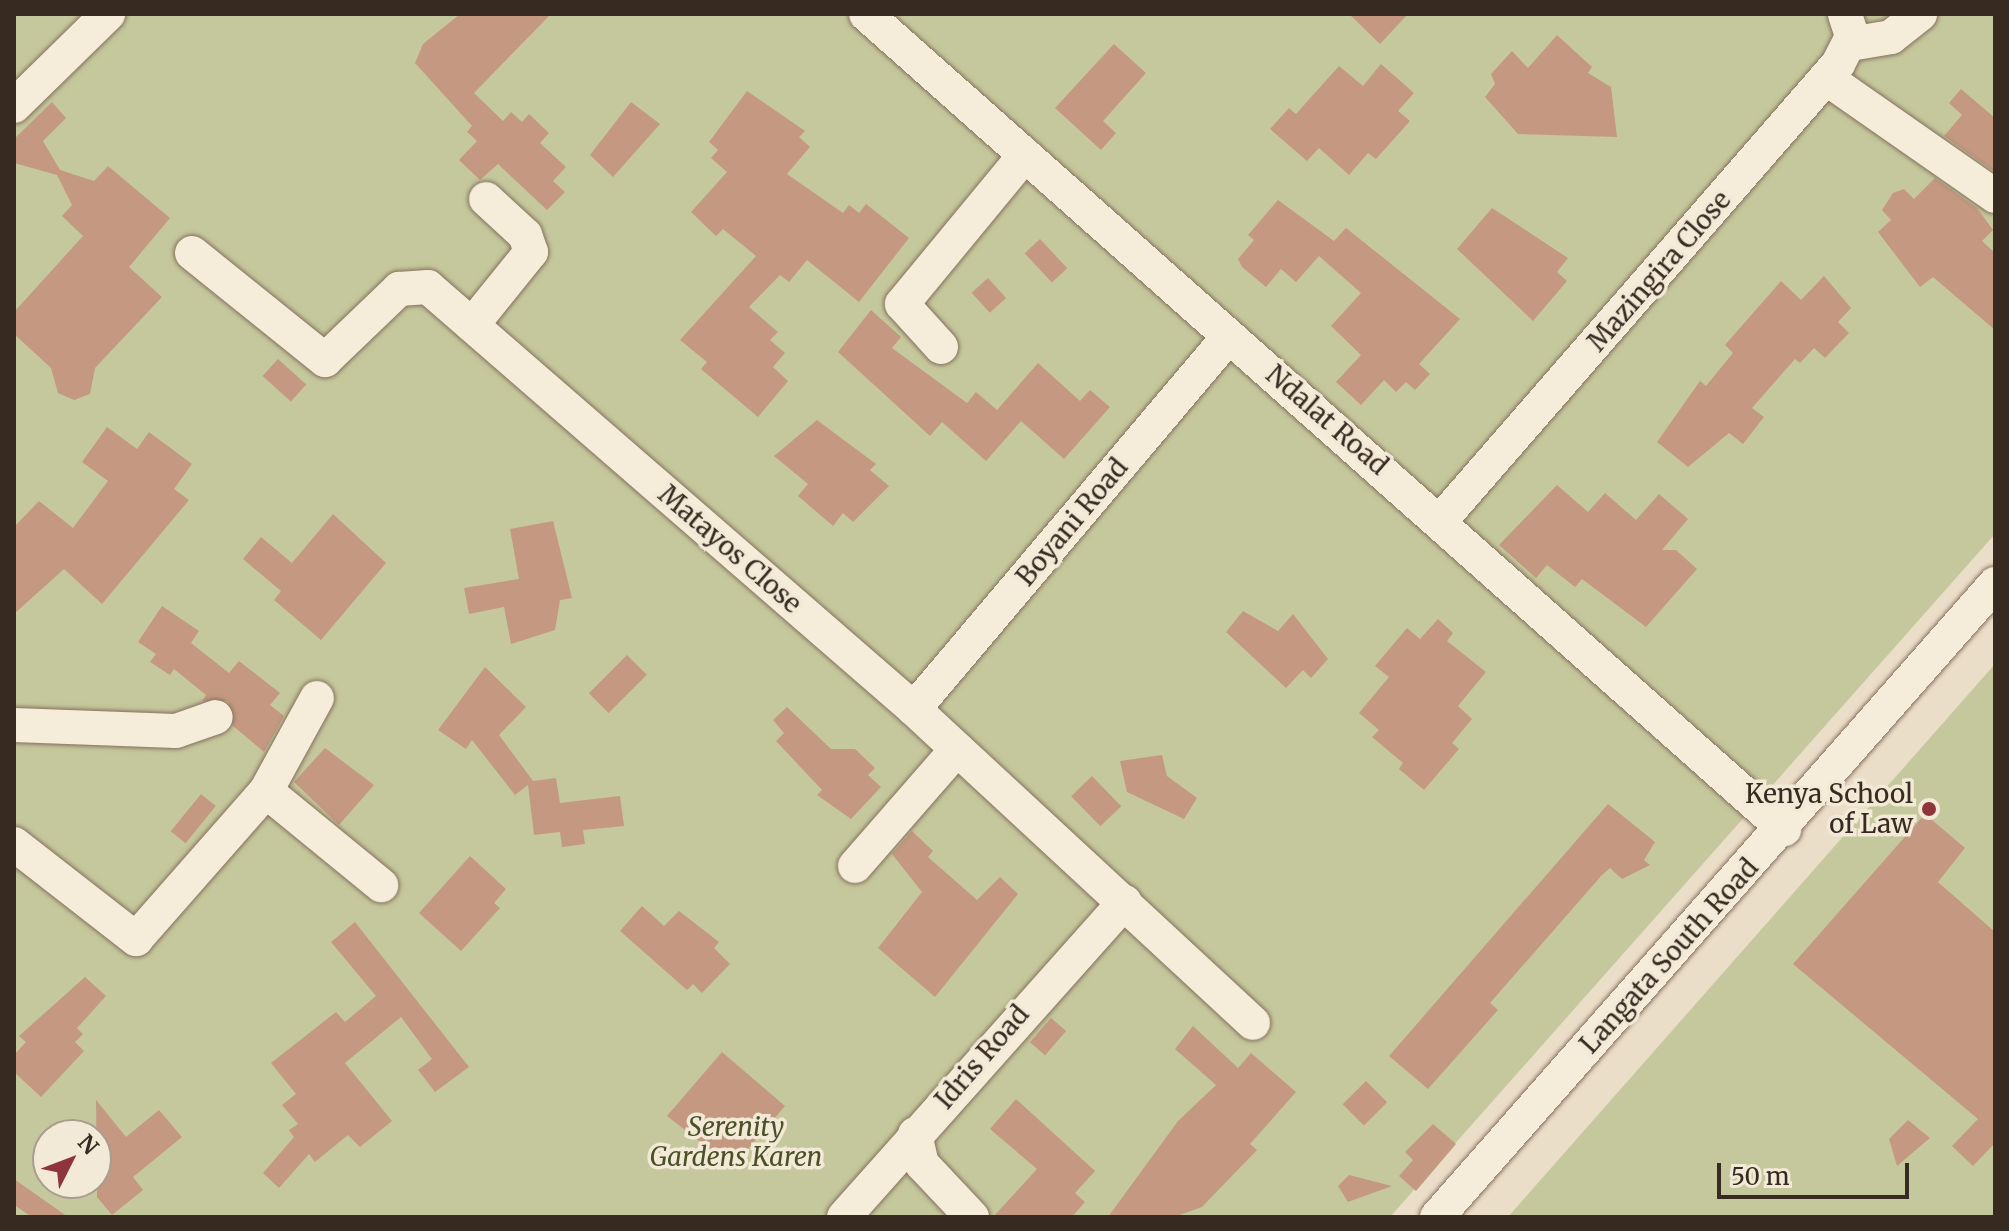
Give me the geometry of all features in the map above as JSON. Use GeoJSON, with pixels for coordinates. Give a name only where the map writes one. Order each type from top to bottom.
{"type":"FeatureCollection","features":[{"type":"Feature","properties":{"kind":"street"},"geometry":{"type":"LineString","coordinates":[[14,106],[108,14]]}},
{"type":"Feature","properties":{"kind":"street","name":"Ndalat Road"},"geometry":{"type":"LineString","coordinates":[[866,14],[1229,336],[1442,519],[1784,829]]}},
{"type":"Feature","properties":{"kind":"street"},"geometry":{"type":"LineString","coordinates":[[1847,29],[1891,37],[1920,14]]}},
{"type":"Feature","properties":{"kind":"street","name":"Mazingira Close"},"geometry":{"type":"LineString","coordinates":[[1442,519],[1826,78],[1847,29]]}},
{"type":"Feature","properties":{"kind":"street"},"geometry":{"type":"LineString","coordinates":[[1826,78],[1995,196]]}},
{"type":"Feature","properties":{"kind":"street"},"geometry":{"type":"LineString","coordinates":[[941,347],[902,304],[1025,155]]}},
{"type":"Feature","properties":{"kind":"street"},"geometry":{"type":"LineString","coordinates":[[472,325],[531,252],[525,235],[486,199]]}},
{"type":"Feature","properties":{"kind":"street","name":"Matayos Close"},"geometry":{"type":"LineString","coordinates":[[192,253],[325,360],[413,283],[428,287],[914,709],[1253,1023]]}},
{"type":"Feature","properties":{"kind":"street","name":"Boyani Road"},"geometry":{"type":"LineString","coordinates":[[914,709],[1229,336]]}},
{"type":"Feature","properties":{"kind":"street","name":"Langata South Road"},"geometry":{"type":"LineString","coordinates":[[1437,1217],[1784,829],[1995,584]]}},
{"type":"Feature","properties":{"kind":"street"},"geometry":{"type":"LineString","coordinates":[[14,844],[136,939],[266,791],[317,698]]}},
{"type":"Feature","properties":{"kind":"street"},"geometry":{"type":"LineString","coordinates":[[14,725],[176,731],[216,717]]}},
{"type":"Feature","properties":{"kind":"street"},"geometry":{"type":"LineString","coordinates":[[855,866],[957,749]]}},
{"type":"Feature","properties":{"kind":"street"},"geometry":{"type":"LineString","coordinates":[[266,791],[381,885]]}},
{"type":"Feature","properties":{"kind":"street","name":"Idris Road"},"geometry":{"type":"LineString","coordinates":[[844,1217],[1125,902]]}},
{"type":"Feature","properties":{"kind":"street"},"geometry":{"type":"LineString","coordinates":[[915,1134],[922,1164],[972,1217]]}},
{"type":"Feature","properties":{"kind":"green space","name":"Serenity Gardens Karen"},"geometry":{"type":"Polygon","coordinates":[[[14,14],[1995,14],[1995,534],[1390,1217],[14,1217],[14,14]]]}},
{"type":"Feature","properties":{"kind":"green space"},"geometry":{"type":"Polygon","coordinates":[[[1995,664],[1995,1217],[1508,1217],[1995,664]]]}},
{"type":"Feature","properties":{"kind":"building"},"geometry":{"type":"Polygon","coordinates":[[[460,14],[551,14],[474,93],[503,121],[511,112],[522,122],[529,114],[549,133],[540,143],[566,167],[553,181],[565,192],[547,210],[498,164],[480,180],[459,160],[477,141],[467,132],[472,126],[415,63],[423,44],[460,14]]]}},
{"type":"Feature","properties":{"kind":"building"},"geometry":{"type":"Polygon","coordinates":[[[1349,14],[1408,14],[1380,44],[1349,14]]]}},
{"type":"Feature","properties":{"kind":"building"},"geometry":{"type":"Polygon","coordinates":[[[1557,35],[1592,67],[1588,73],[1611,87],[1617,137],[1518,134],[1485,97],[1495,84],[1491,74],[1512,51],[1528,68],[1557,35]]]}},
{"type":"Feature","properties":{"kind":"building"},"geometry":{"type":"Polygon","coordinates":[[[1114,44],[1146,73],[1103,121],[1116,133],[1101,150],[1055,108],[1114,44]]]}},
{"type":"Feature","properties":{"kind":"building"},"geometry":{"type":"Polygon","coordinates":[[[1381,64],[1414,93],[1398,111],[1410,121],[1376,159],[1368,153],[1349,175],[1319,148],[1307,161],[1270,129],[1289,108],[1296,114],[1339,66],[1363,86],[1381,64]]]}},
{"type":"Feature","properties":{"kind":"building"},"geometry":{"type":"Polygon","coordinates":[[[1961,89],[1995,118],[1995,172],[1944,136],[1962,115],[1949,103],[1961,89]]]}},
{"type":"Feature","properties":{"kind":"building"},"geometry":{"type":"Polygon","coordinates":[[[747,91],[805,131],[799,137],[810,147],[787,174],[843,213],[849,205],[859,213],[866,204],[909,238],[859,302],[807,260],[789,282],[780,275],[749,307],[778,332],[770,340],[785,353],[773,367],[788,381],[758,417],[701,369],[707,362],[680,340],[756,256],[723,229],[716,236],[691,212],[727,172],[711,158],[718,150],[709,142],[747,91]]]}},
{"type":"Feature","properties":{"kind":"building"},"geometry":{"type":"Polygon","coordinates":[[[52,102],[66,118],[43,141],[60,170],[94,181],[108,166],[170,218],[129,267],[162,297],[95,368],[90,394],[74,400],[58,393],[51,368],[14,334],[14,312],[83,236],[62,216],[72,205],[57,175],[14,163],[14,139],[52,102]]]}},
{"type":"Feature","properties":{"kind":"building"},"geometry":{"type":"Polygon","coordinates":[[[631,102],[660,124],[613,177],[590,155],[631,102]]]}},
{"type":"Feature","properties":{"kind":"building"},"geometry":{"type":"Polygon","coordinates":[[[1935,178],[1977,208],[1993,230],[1982,241],[1995,253],[1995,330],[1933,277],[1920,287],[1878,232],[1891,220],[1882,210],[1893,193],[1904,189],[1914,199],[1935,178]]]}},
{"type":"Feature","properties":{"kind":"building"},"geometry":{"type":"Polygon","coordinates":[[[1278,200],[1334,241],[1346,228],[1460,319],[1419,364],[1430,374],[1415,390],[1406,382],[1396,392],[1384,380],[1361,405],[1336,382],[1361,355],[1331,326],[1361,293],[1319,256],[1296,282],[1281,269],[1266,287],[1242,267],[1238,259],[1254,240],[1248,235],[1278,200]]]}},
{"type":"Feature","properties":{"kind":"building"},"geometry":{"type":"Polygon","coordinates":[[[1492,208],[1568,258],[1557,272],[1567,281],[1533,321],[1457,249],[1492,208]]]}},
{"type":"Feature","properties":{"kind":"building"},"geometry":{"type":"Polygon","coordinates":[[[1040,239],[1067,268],[1052,283],[1025,253],[1040,239]]]}},
{"type":"Feature","properties":{"kind":"building"},"geometry":{"type":"Polygon","coordinates":[[[1824,276],[1851,308],[1838,322],[1849,333],[1825,358],[1814,348],[1800,363],[1795,359],[1752,408],[1764,417],[1743,444],[1729,433],[1688,467],[1657,442],[1700,381],[1706,386],[1733,353],[1725,345],[1781,281],[1801,300],[1824,276]]]}},
{"type":"Feature","properties":{"kind":"building"},"geometry":{"type":"Polygon","coordinates":[[[988,278],[1006,298],[990,313],[972,293],[988,278]]]}},
{"type":"Feature","properties":{"kind":"building"},"geometry":{"type":"Polygon","coordinates":[[[871,310],[901,337],[892,348],[967,403],[976,392],[997,410],[1038,363],[1080,401],[1090,390],[1110,407],[1064,459],[1021,421],[986,461],[942,422],[930,436],[838,352],[871,310]]]}},
{"type":"Feature","properties":{"kind":"building"},"geometry":{"type":"Polygon","coordinates":[[[278,359],[306,384],[291,402],[263,376],[278,359]]]}},
{"type":"Feature","properties":{"kind":"building"},"geometry":{"type":"Polygon","coordinates":[[[817,420],[876,464],[870,470],[889,486],[853,522],[843,513],[833,526],[798,496],[808,484],[774,456],[817,420]]]}},
{"type":"Feature","properties":{"kind":"building"},"geometry":{"type":"Polygon","coordinates":[[[107,427],[137,449],[149,432],[192,464],[174,489],[189,500],[102,604],[64,569],[14,614],[14,527],[39,501],[73,528],[108,481],[82,462],[107,427]]]}},
{"type":"Feature","properties":{"kind":"building"},"geometry":{"type":"Polygon","coordinates":[[[1557,485],[1588,512],[1605,493],[1636,520],[1659,494],[1688,519],[1662,550],[1676,550],[1697,569],[1646,627],[1582,579],[1575,587],[1547,565],[1536,578],[1499,545],[1557,485]]]}},
{"type":"Feature","properties":{"kind":"building"},"geometry":{"type":"Polygon","coordinates":[[[333,514],[386,563],[321,640],[274,600],[281,591],[243,559],[261,537],[292,563],[333,514]]]}},
{"type":"Feature","properties":{"kind":"building"},"geometry":{"type":"Polygon","coordinates":[[[553,521],[572,598],[560,600],[555,630],[511,644],[504,607],[469,614],[464,588],[519,579],[510,529],[553,521]]]}},
{"type":"Feature","properties":{"kind":"building"},"geometry":{"type":"Polygon","coordinates":[[[162,606],[199,631],[191,643],[229,673],[239,661],[280,693],[270,705],[284,716],[264,752],[233,726],[228,701],[202,701],[206,695],[174,669],[170,675],[150,662],[156,654],[138,642],[162,606]]]}},
{"type":"Feature","properties":{"kind":"building"},"geometry":{"type":"Polygon","coordinates":[[[1243,611],[1278,631],[1293,614],[1328,659],[1311,678],[1303,670],[1286,688],[1226,632],[1243,611]]]}},
{"type":"Feature","properties":{"kind":"building"},"geometry":{"type":"Polygon","coordinates":[[[1438,619],[1453,633],[1447,641],[1486,672],[1458,706],[1472,719],[1452,743],[1459,749],[1424,790],[1399,769],[1403,763],[1372,737],[1379,730],[1359,713],[1389,677],[1375,666],[1407,628],[1420,639],[1438,619]]]}},
{"type":"Feature","properties":{"kind":"building"},"geometry":{"type":"Polygon","coordinates":[[[627,655],[647,675],[609,713],[589,693],[627,655]]]}},
{"type":"Feature","properties":{"kind":"building"},"geometry":{"type":"Polygon","coordinates":[[[485,667],[526,707],[499,735],[533,781],[556,778],[560,803],[620,796],[624,826],[583,830],[585,844],[562,847],[560,832],[534,835],[528,785],[515,795],[472,740],[466,749],[438,730],[485,667]]]}},
{"type":"Feature","properties":{"kind":"building"},"geometry":{"type":"Polygon","coordinates":[[[787,707],[831,749],[855,749],[875,768],[868,775],[881,787],[851,819],[817,795],[822,790],[776,741],[784,733],[773,720],[787,707]]]}},
{"type":"Feature","properties":{"kind":"building"},"geometry":{"type":"Polygon","coordinates":[[[325,748],[374,785],[339,825],[294,782],[325,748]]]}},
{"type":"Feature","properties":{"kind":"building"},"geometry":{"type":"Polygon","coordinates":[[[1162,755],[1167,776],[1197,798],[1184,819],[1127,792],[1120,761],[1162,755]]]}},
{"type":"Feature","properties":{"kind":"building"},"geometry":{"type":"Polygon","coordinates":[[[1092,776],[1121,806],[1100,826],[1071,796],[1092,776]]]}},
{"type":"Feature","properties":{"kind":"building"},"geometry":{"type":"Polygon","coordinates":[[[201,794],[216,806],[186,843],[171,831],[201,794]]]}},
{"type":"Feature","properties":{"kind":"building"},"geometry":{"type":"Polygon","coordinates":[[[1608,804],[1655,842],[1644,860],[1650,865],[1622,879],[1610,868],[1602,875],[1490,1003],[1498,1010],[1428,1089],[1389,1056],[1608,804]]]}},
{"type":"Feature","properties":{"kind":"building"},"geometry":{"type":"Polygon","coordinates":[[[1925,814],[1965,848],[1938,882],[1995,932],[1995,1143],[1973,1166],[1952,1146],[1978,1119],[1793,964],[1925,814]]]}},
{"type":"Feature","properties":{"kind":"building"},"geometry":{"type":"Polygon","coordinates":[[[912,831],[933,851],[928,857],[977,900],[1000,877],[1018,894],[935,997],[878,948],[922,892],[892,854],[912,831]]]}},
{"type":"Feature","properties":{"kind":"building"},"geometry":{"type":"Polygon","coordinates":[[[470,856],[506,889],[494,903],[500,908],[461,951],[419,913],[470,856]]]}},
{"type":"Feature","properties":{"kind":"building"},"geometry":{"type":"Polygon","coordinates":[[[642,906],[664,926],[679,911],[719,942],[714,948],[730,964],[702,993],[693,984],[687,990],[620,931],[642,906]]]}},
{"type":"Feature","properties":{"kind":"building"},"geometry":{"type":"Polygon","coordinates":[[[355,922],[469,1067],[435,1092],[418,1070],[432,1059],[401,1017],[345,1063],[392,1121],[360,1147],[348,1135],[315,1162],[309,1154],[279,1188],[263,1173],[294,1137],[289,1130],[298,1124],[282,1105],[296,1094],[271,1063],[336,1012],[345,1022],[376,996],[331,942],[355,922]]]}},
{"type":"Feature","properties":{"kind":"building"},"geometry":{"type":"Polygon","coordinates":[[[85,977],[106,996],[77,1028],[83,1034],[75,1042],[84,1051],[41,1097],[14,1072],[14,1055],[26,1042],[19,1036],[85,977]]]}},
{"type":"Feature","properties":{"kind":"building"},"geometry":{"type":"Polygon","coordinates":[[[1051,1018],[1066,1031],[1045,1055],[1030,1042],[1051,1018]]]}},
{"type":"Feature","properties":{"kind":"building"},"geometry":{"type":"Polygon","coordinates":[[[1193,1026],[1238,1068],[1251,1053],[1296,1092],[1250,1144],[1257,1150],[1202,1207],[1174,1217],[1108,1217],[1178,1121],[1216,1085],[1175,1049],[1193,1026]]]}},
{"type":"Feature","properties":{"kind":"building"},"geometry":{"type":"Polygon","coordinates":[[[722,1052],[785,1106],[741,1157],[733,1151],[725,1161],[667,1116],[722,1052]]]}},
{"type":"Feature","properties":{"kind":"building"},"geometry":{"type":"Polygon","coordinates":[[[1366,1081],[1387,1102],[1364,1126],[1343,1104],[1366,1081]]]}},
{"type":"Feature","properties":{"kind":"building"},"geometry":{"type":"Polygon","coordinates":[[[1016,1099],[1095,1171],[1075,1193],[1085,1202],[1072,1217],[993,1217],[1037,1169],[990,1129],[1016,1099]]]}},
{"type":"Feature","properties":{"kind":"building"},"geometry":{"type":"Polygon","coordinates":[[[96,1100],[111,1119],[96,1119],[96,1100]]]}},
{"type":"Feature","properties":{"kind":"building"},"geometry":{"type":"Polygon","coordinates":[[[159,1110],[182,1137],[133,1177],[143,1190],[112,1215],[99,1199],[112,1199],[112,1120],[126,1137],[159,1110]]]}},
{"type":"Feature","properties":{"kind":"building"},"geometry":{"type":"Polygon","coordinates":[[[1908,1120],[1930,1138],[1897,1166],[1889,1139],[1908,1120]]]}},
{"type":"Feature","properties":{"kind":"building"},"geometry":{"type":"Polygon","coordinates":[[[1433,1124],[1456,1144],[1416,1191],[1399,1176],[1413,1160],[1405,1152],[1433,1124]]]}},
{"type":"Feature","properties":{"kind":"building"},"geometry":{"type":"Polygon","coordinates":[[[1349,1175],[1392,1186],[1348,1202],[1338,1186],[1349,1175]]]}},
{"type":"Feature","properties":{"kind":"building"},"geometry":{"type":"Polygon","coordinates":[[[14,1179],[32,1192],[32,1199],[42,1199],[68,1217],[32,1217],[14,1205],[14,1179]]]}},
{"type":"Feature","properties":{"kind":"place","name":"Kenya School of Law"},"geometry":{"type":"Point","coordinates":[1929,809]}}]}
